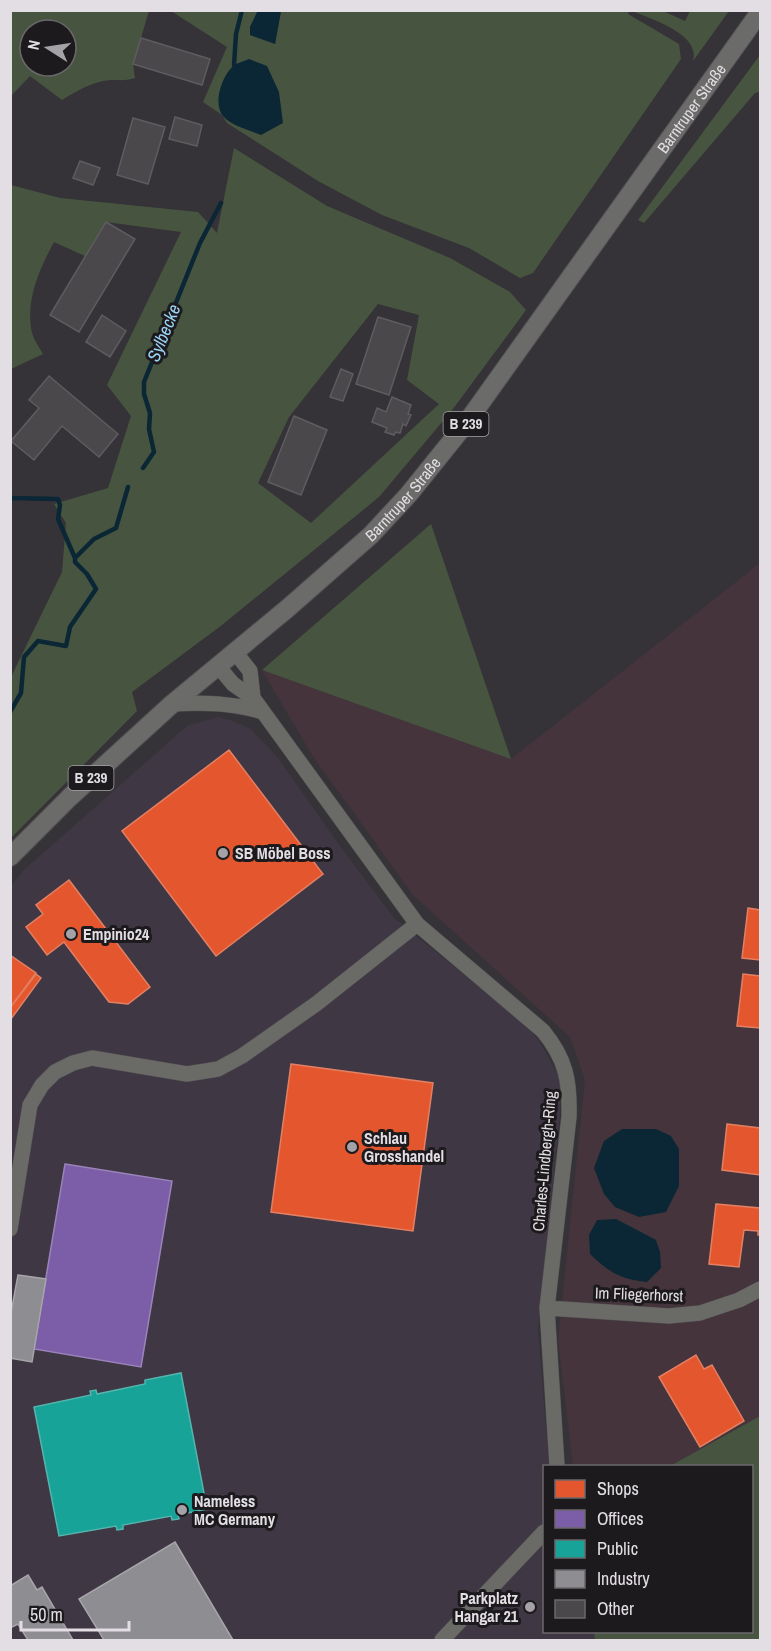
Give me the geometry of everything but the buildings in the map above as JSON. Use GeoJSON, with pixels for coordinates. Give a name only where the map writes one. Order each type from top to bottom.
{"type":"FeatureCollection","features":[{"type":"Feature","properties":{"kind":"main road","name":"Barntruper Straße"},"geometry":{"type":"LineString","coordinates":[[10,857],[70,797],[172,704],[346,558],[410,494],[467,423],[760,12]]}},
{"type":"Feature","properties":{"kind":"street","name":"Charles-Lindbergh-Ring"},"geometry":{"type":"LineString","coordinates":[[235,652],[250,670],[253,698]]}},
{"type":"Feature","properties":{"kind":"street","name":"Charles-Lindbergh-Ring"},"geometry":{"type":"LineString","coordinates":[[218,666],[233,684],[253,698],[417,924],[543,1031],[552,1042],[565,1068],[570,1089],[569,1117],[547,1308],[557,1465]]}},
{"type":"Feature","properties":{"kind":"street"},"geometry":{"type":"LineString","coordinates":[[172,704],[217,703],[239,705],[262,712]]}},
{"type":"Feature","properties":{"kind":"street"},"geometry":{"type":"LineString","coordinates":[[10,1229],[30,1105],[42,1085],[55,1072],[73,1063],[92,1058],[187,1074],[218,1069],[242,1056],[316,1004],[417,924]]}},
{"type":"Feature","properties":{"kind":"street","name":"Im Fliegerhorst"},"geometry":{"type":"LineString","coordinates":[[547,1308],[669,1316],[700,1313],[739,1300],[760,1289]]}},
{"type":"Feature","properties":{"kind":"street"},"geometry":{"type":"LineString","coordinates":[[442,1641],[543,1533]]}},
{"type":"Feature","properties":{"kind":"shaded area"},"geometry":{"type":"Polygon","coordinates":[[[760,563],[760,1416],[672,1465],[573,1465],[558,1340],[585,1080],[570,1037],[413,895],[312,755],[262,670],[511,759],[760,563]]]}},
{"type":"Feature","properties":{"kind":"shaded area"},"geometry":{"type":"Polygon","coordinates":[[[218,717],[251,729],[278,758],[394,918],[515,1016],[538,1039],[557,1073],[561,1088],[560,1114],[538,1329],[549,1465],[543,1465],[543,1633],[594,1633],[595,1640],[11,1640],[11,886],[24,870],[187,726],[218,717]]]}},
{"type":"Feature","properties":{"kind":"green space"},"geometry":{"type":"Polygon","coordinates":[[[10,11],[149,11],[133,64],[135,78],[98,82],[62,100],[33,78],[78,78],[78,18],[18,18],[18,78],[28,78],[11,96],[10,11]]]}},
{"type":"Feature","properties":{"kind":"green space"},"geometry":{"type":"Polygon","coordinates":[[[171,11],[258,11],[250,27],[275,44],[281,11],[629,11],[628,14],[679,44],[681,59],[533,273],[520,278],[469,248],[382,215],[318,181],[227,123],[222,115],[203,102],[227,47],[171,11]]]}},
{"type":"Feature","properties":{"kind":"green space"},"geometry":{"type":"Polygon","coordinates":[[[632,11],[663,11],[685,21],[690,11],[729,11],[693,61],[690,43],[682,35],[662,23],[632,11]]]}},
{"type":"Feature","properties":{"kind":"green space"},"geometry":{"type":"Polygon","coordinates":[[[760,55],[760,92],[755,93],[644,223],[638,220],[760,55]]]}},
{"type":"Feature","properties":{"kind":"green space"},"geometry":{"type":"Polygon","coordinates":[[[234,148],[327,206],[450,258],[510,292],[526,310],[453,409],[379,497],[222,625],[132,692],[137,711],[11,838],[11,677],[62,572],[66,523],[54,504],[108,488],[131,416],[107,385],[181,232],[106,222],[85,256],[54,242],[35,286],[30,309],[32,333],[43,354],[11,369],[11,185],[60,198],[198,212],[217,233],[234,148]],[[378,304],[289,417],[258,483],[311,523],[439,404],[407,380],[419,315],[378,304]]]}},
{"type":"Feature","properties":{"kind":"green space"},"geometry":{"type":"Polygon","coordinates":[[[431,524],[511,759],[262,670],[431,524]]]}},
{"type":"Feature","properties":{"kind":"green space"},"geometry":{"type":"Polygon","coordinates":[[[760,1416],[760,1640],[595,1640],[594,1633],[753,1633],[753,1465],[672,1465],[760,1416]]]}},
{"type":"Feature","properties":{"kind":"water"},"geometry":{"type":"Polygon","coordinates":[[[258,10],[281,11],[275,44],[250,35],[250,27],[258,10]]]}},
{"type":"Feature","properties":{"kind":"water"},"geometry":{"type":"Polygon","coordinates":[[[249,59],[267,66],[279,92],[283,123],[261,135],[226,119],[219,104],[220,88],[231,68],[249,59]]]}},
{"type":"Feature","properties":{"kind":"water"},"geometry":{"type":"Polygon","coordinates":[[[622,1129],[656,1129],[671,1136],[679,1149],[679,1186],[666,1212],[639,1217],[615,1207],[604,1194],[594,1168],[604,1141],[622,1129]]]}},
{"type":"Feature","properties":{"kind":"water"},"geometry":{"type":"Polygon","coordinates":[[[616,1219],[656,1240],[660,1252],[661,1268],[647,1282],[616,1274],[590,1254],[589,1235],[597,1220],[616,1219]]]}},
{"type":"Feature","properties":{"kind":"waterway","name":"Sylbecke"},"geometry":{"type":"LineString","coordinates":[[234,65],[236,34],[242,10]]}},
{"type":"Feature","properties":{"kind":"waterway","name":"Sylbecke"},"geometry":{"type":"LineString","coordinates":[[143,468],[154,452],[144,382],[200,243],[221,203]]}},
{"type":"Feature","properties":{"kind":"waterway","name":"Sylbecke"},"geometry":{"type":"LineString","coordinates":[[10,712],[21,693],[24,657],[38,641],[66,646],[70,627],[96,589],[87,574],[75,562],[75,558],[94,539],[116,528],[128,487]]}},
{"type":"Feature","properties":{"kind":"waterway"},"geometry":{"type":"LineString","coordinates":[[10,498],[58,499],[60,505],[58,519],[75,558]]}},
{"type":"Feature","properties":{"kind":"place","name":"SB Möbel Boss"},"geometry":{"type":"Point","coordinates":[223,853]}},
{"type":"Feature","properties":{"kind":"place","name":"Empinio24"},"geometry":{"type":"Point","coordinates":[71,934]}},
{"type":"Feature","properties":{"kind":"place","name":"Schlau Grosshandel"},"geometry":{"type":"Point","coordinates":[352,1147]}},
{"type":"Feature","properties":{"kind":"place","name":"Nameless MC Germany"},"geometry":{"type":"Point","coordinates":[182,1510]}},
{"type":"Feature","properties":{"kind":"place","name":"Parkplatz Hangar 21"},"geometry":{"type":"Point","coordinates":[530,1607]}}]}
